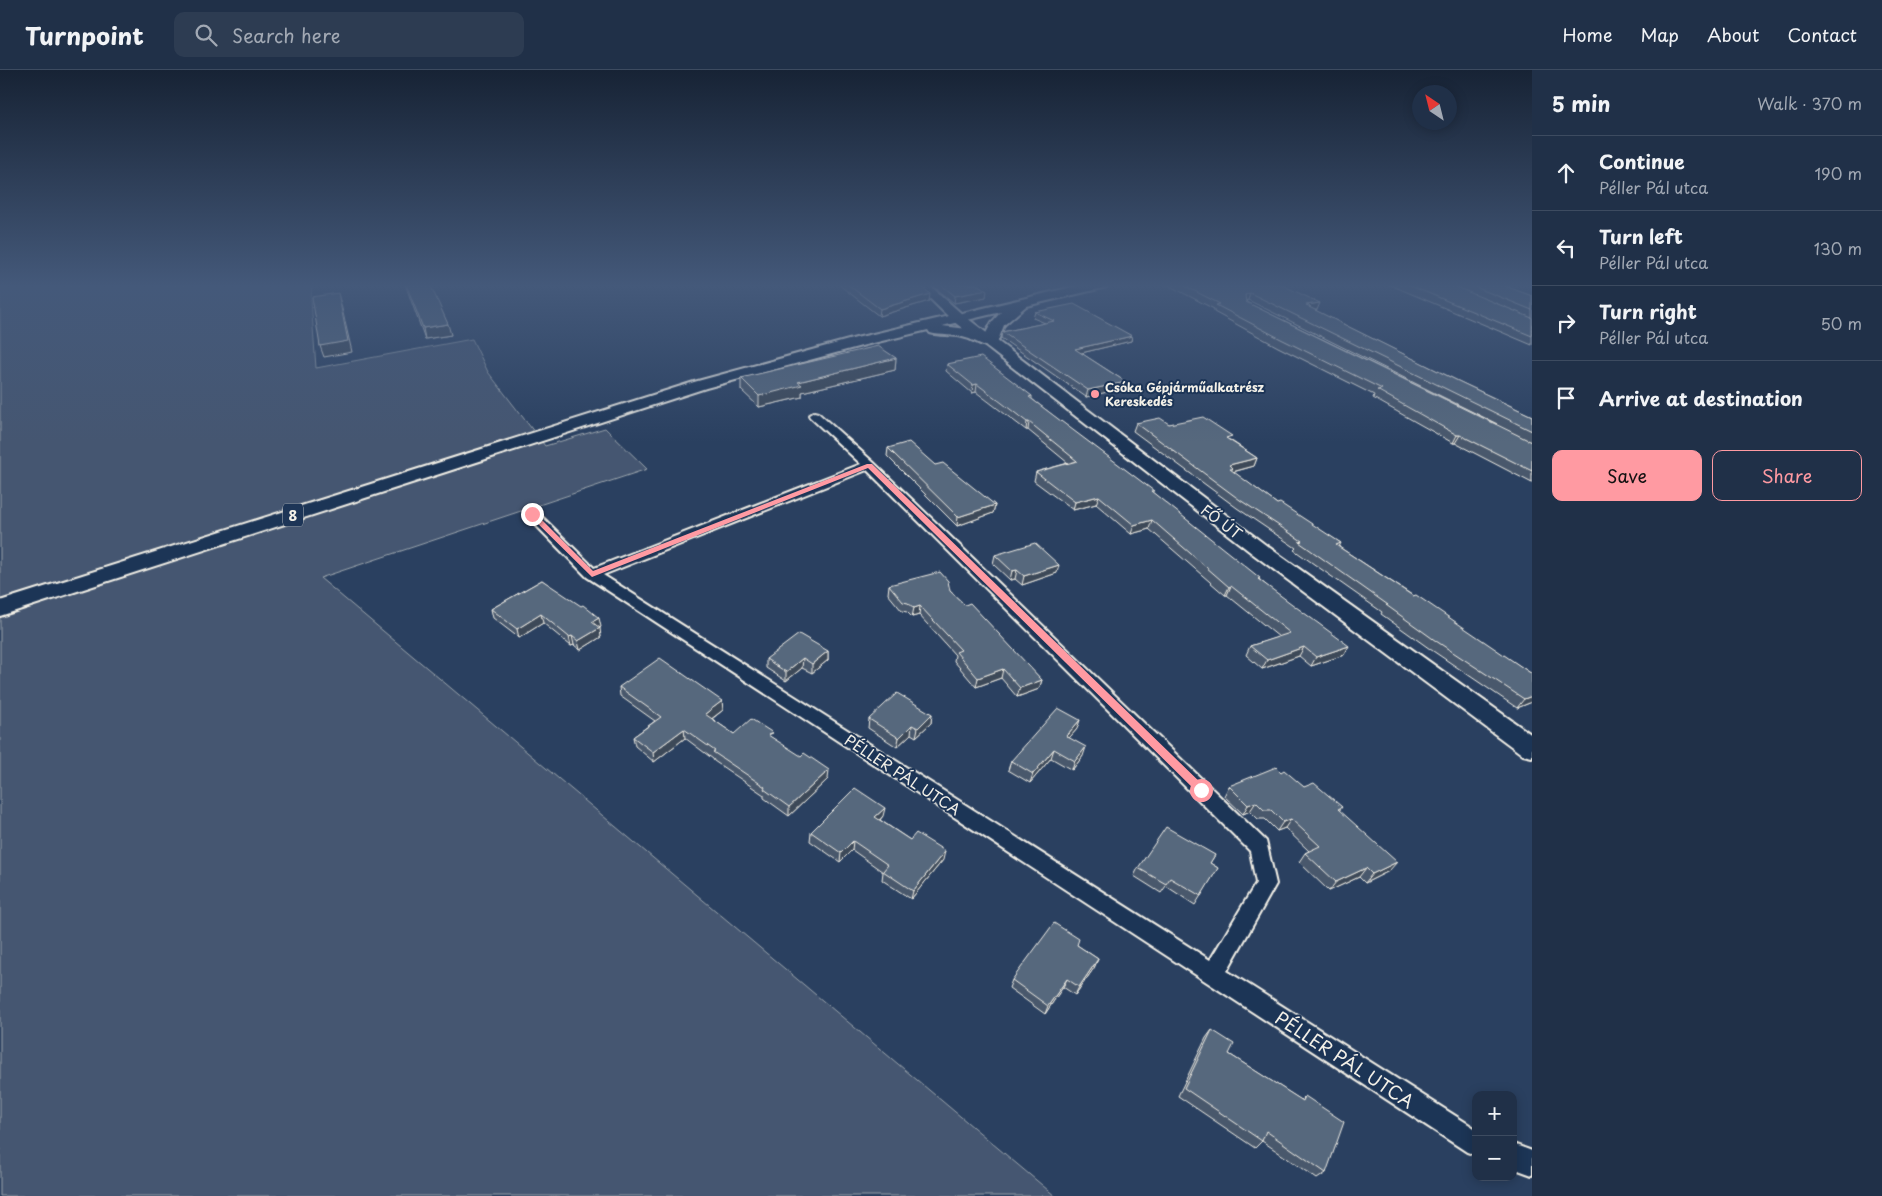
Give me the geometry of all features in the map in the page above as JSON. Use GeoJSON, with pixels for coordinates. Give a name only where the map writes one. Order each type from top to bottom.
{"type":"FeatureCollection","features":[{"type":"Feature","properties":{"kind":"main road","name":"8"},"geometry":{"type":"LineString","coordinates":[[0,608],[700,385],[779,362],[882,337]]}},
{"type":"Feature","properties":{"kind":"main road"},"geometry":{"type":"LineString","coordinates":[[977,337],[991,342],[992,337]]}},
{"type":"Feature","properties":{"kind":"main road","name":"FŐ ÚT"},"geometry":{"type":"LineString","coordinates":[[984,337],[1260,550],[1532,748]]}},
{"type":"Feature","properties":{"kind":"street"},"geometry":{"type":"LineString","coordinates":[[814,415],[869,466],[1259,847],[1266,884],[1213,975]]}},
{"type":"Feature","properties":{"kind":"street"},"geometry":{"type":"LineString","coordinates":[[592,574],[869,466]]}},
{"type":"Feature","properties":{"kind":"street","name":"PÉLLER PÁL UTCA"},"geometry":{"type":"LineString","coordinates":[[532,514],[592,574],[1472,1140]]}},
{"type":"Feature","properties":{"kind":"street"},"geometry":{"type":"LineString","coordinates":[[1517,1157],[1532,1162]]}},
{"type":"Feature","properties":{"kind":"shaded area"},"geometry":{"type":"Polygon","coordinates":[[[0,337],[314,337],[316,368],[472,339],[488,372],[545,446],[605,428],[647,469],[320,578],[1055,1196],[0,1196],[0,337]]]}},
{"type":"Feature","properties":{"kind":"building"},"geometry":{"type":"Polygon","coordinates":[[[318,337],[347,337],[348,341],[320,346],[318,337]]]}},
{"type":"Feature","properties":{"kind":"building"},"geometry":{"type":"Polygon","coordinates":[[[1009,337],[1130,337],[1075,349],[1126,382],[1088,390],[1009,337]]]}},
{"type":"Feature","properties":{"kind":"building"},"geometry":{"type":"Polygon","coordinates":[[[1276,337],[1317,337],[1532,442],[1532,471],[1457,435],[1377,390],[1382,389],[1276,337]]]}},
{"type":"Feature","properties":{"kind":"building"},"geometry":{"type":"Polygon","coordinates":[[[1339,337],[1368,337],[1532,416],[1532,431],[1339,337]]]}},
{"type":"Feature","properties":{"kind":"building"},"geometry":{"type":"Polygon","coordinates":[[[878,346],[896,358],[798,382],[802,385],[759,396],[741,378],[878,346]]]}},
{"type":"Feature","properties":{"kind":"building"},"geometry":{"type":"Polygon","coordinates":[[[981,357],[1032,396],[1029,397],[1154,491],[1151,491],[1260,578],[1258,579],[1349,646],[1316,657],[1304,647],[1267,660],[1250,646],[1290,633],[1231,586],[1229,587],[1152,520],[1134,525],[1099,496],[1075,502],[1036,472],[1077,461],[1029,422],[977,384],[973,385],[947,364],[981,357]]]}},
{"type":"Feature","properties":{"kind":"building"},"geometry":{"type":"Polygon","coordinates":[[[1203,417],[1232,436],[1226,438],[1257,458],[1229,465],[1233,469],[1230,469],[1277,504],[1280,503],[1341,543],[1336,545],[1413,596],[1416,595],[1532,674],[1532,696],[1524,699],[1436,641],[1299,542],[1302,541],[1240,500],[1136,423],[1160,418],[1169,424],[1203,417]]]}},
{"type":"Feature","properties":{"kind":"building"},"geometry":{"type":"Polygon","coordinates":[[[909,442],[935,465],[943,463],[995,505],[958,517],[888,448],[909,442]]]}},
{"type":"Feature","properties":{"kind":"building"},"geometry":{"type":"Polygon","coordinates":[[[1035,543],[1059,565],[1024,576],[1017,570],[1012,571],[995,555],[1035,543]]]}},
{"type":"Feature","properties":{"kind":"building"},"geometry":{"type":"Polygon","coordinates":[[[940,572],[948,581],[950,591],[965,605],[970,603],[1042,680],[1020,688],[1003,669],[978,678],[956,652],[961,650],[920,606],[914,608],[908,603],[903,602],[889,585],[940,572]]]}},
{"type":"Feature","properties":{"kind":"building"},"geometry":{"type":"Polygon","coordinates":[[[542,580],[581,606],[583,605],[599,618],[592,622],[600,628],[578,641],[572,636],[569,637],[541,614],[517,629],[491,609],[542,580]]]}},
{"type":"Feature","properties":{"kind":"building"},"geometry":{"type":"Polygon","coordinates":[[[799,634],[828,651],[812,664],[803,658],[786,672],[766,659],[799,634]]]}},
{"type":"Feature","properties":{"kind":"building"},"geometry":{"type":"Polygon","coordinates":[[[660,658],[722,701],[705,714],[734,734],[751,719],[773,733],[768,735],[801,756],[804,753],[829,770],[789,807],[764,789],[765,787],[713,752],[715,751],[684,729],[653,752],[633,737],[661,717],[619,687],[660,658]]]}},
{"type":"Feature","properties":{"kind":"building"},"geometry":{"type":"Polygon","coordinates":[[[897,693],[932,714],[918,728],[912,725],[899,738],[869,719],[897,693]]]}},
{"type":"Feature","properties":{"kind":"building"},"geometry":{"type":"Polygon","coordinates":[[[1058,708],[1080,720],[1066,736],[1086,747],[1075,761],[1054,749],[1033,774],[1011,761],[1058,708]]]}},
{"type":"Feature","properties":{"kind":"building"},"geometry":{"type":"Polygon","coordinates":[[[1276,767],[1281,772],[1284,770],[1304,787],[1314,783],[1342,807],[1338,809],[1397,862],[1372,874],[1366,868],[1336,882],[1305,853],[1320,846],[1291,819],[1283,822],[1271,810],[1264,810],[1256,802],[1248,805],[1229,786],[1276,767]]]}},
{"type":"Feature","properties":{"kind":"building"},"geometry":{"type":"Polygon","coordinates":[[[855,788],[885,808],[875,817],[910,840],[916,833],[945,851],[913,891],[883,871],[888,865],[853,841],[841,853],[811,832],[855,788]]]}},
{"type":"Feature","properties":{"kind":"building"},"geometry":{"type":"Polygon","coordinates":[[[1166,827],[1215,855],[1210,863],[1218,868],[1201,896],[1170,878],[1166,884],[1138,868],[1166,827]]]}},
{"type":"Feature","properties":{"kind":"building"},"geometry":{"type":"Polygon","coordinates":[[[1054,923],[1079,939],[1077,945],[1098,959],[1079,987],[1067,979],[1048,1006],[1012,980],[1054,923]]]}},
{"type":"Feature","properties":{"kind":"building"},"geometry":{"type":"Polygon","coordinates":[[[1212,1030],[1234,1044],[1229,1054],[1303,1101],[1305,1096],[1344,1122],[1326,1173],[1266,1131],[1262,1141],[1184,1088],[1212,1030]]]}},
{"type":"Feature","properties":{"kind":"place","name":"Csóka Gépjárműalkatrész Kereskedés"},"geometry":{"type":"Point","coordinates":[1095,394]}},
{"type":"Feature","properties":{"kind":"route"},"geometry":{"type":"LineString","coordinates":[[532,514],[592,574],[869,466],[1201,790]]}}]}
